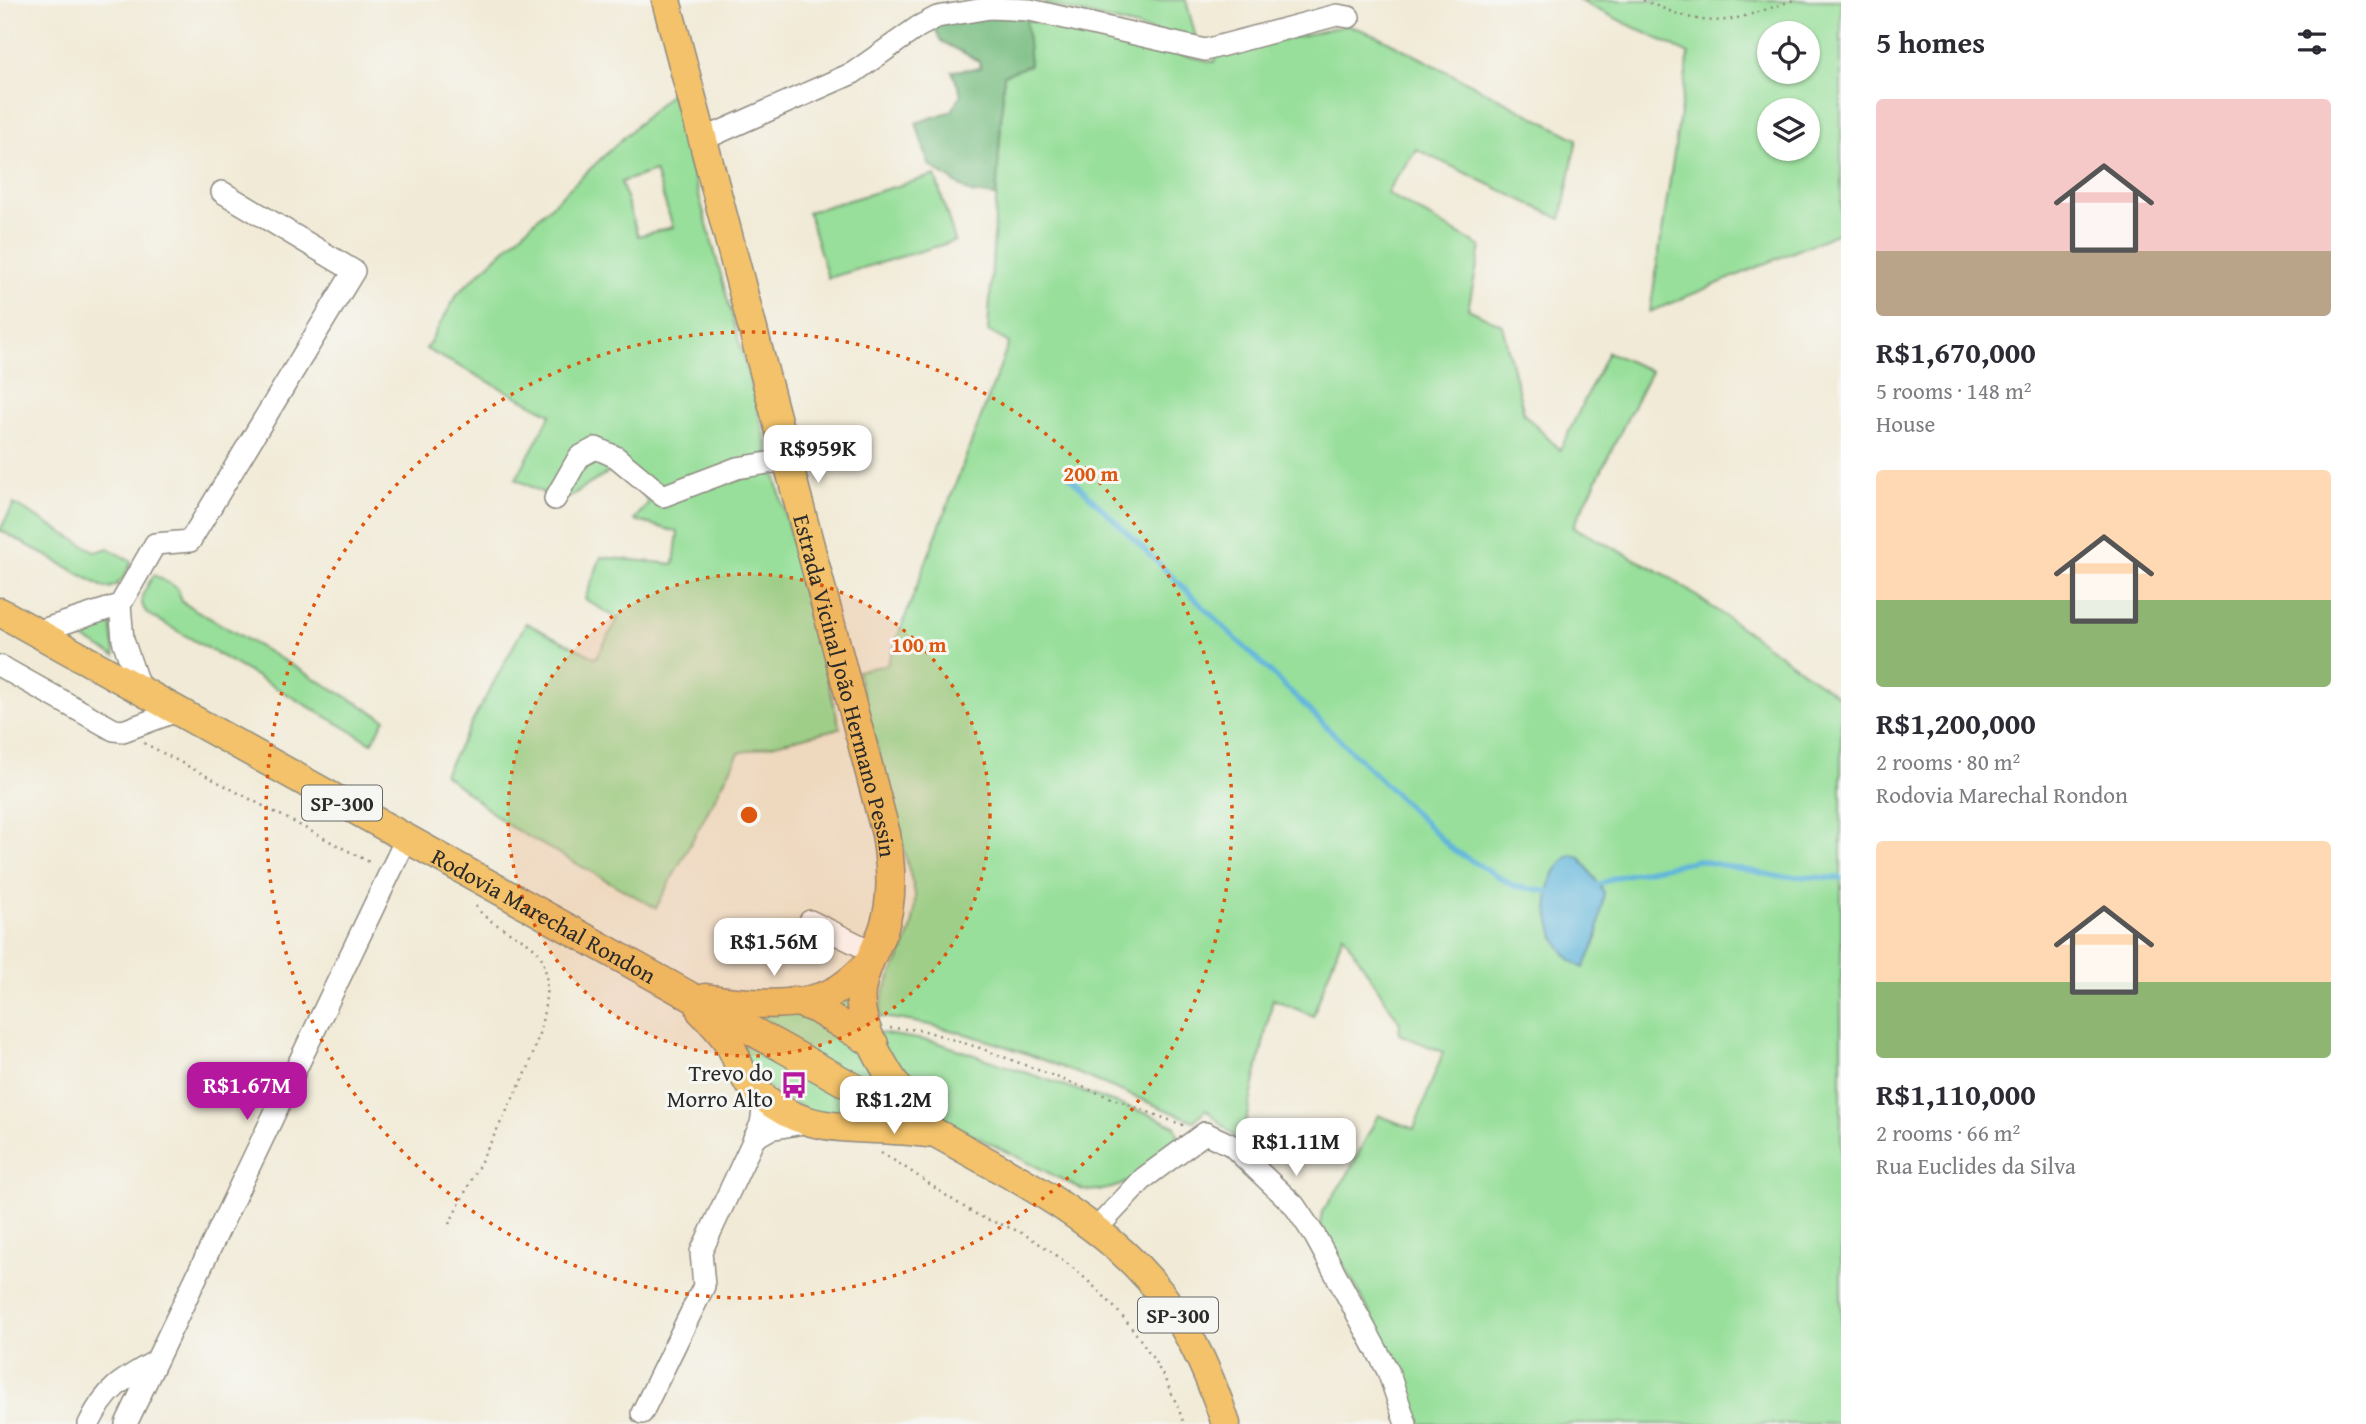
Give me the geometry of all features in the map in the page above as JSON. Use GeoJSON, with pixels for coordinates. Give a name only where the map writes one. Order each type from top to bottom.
{"type":"FeatureCollection","features":[{"type":"Feature","properties":{"kind":"main road","name":"Estrada Vicinal João Hermano Pessin"},"geometry":{"type":"LineString","coordinates":[[666,0],[886,834],[891,867],[890,899],[886,919],[870,958],[861,1004],[888,1092]]}},
{"type":"Feature","properties":{"kind":"main road","name":"Rodovia Marechal Rondon"},"geometry":{"type":"LineString","coordinates":[[0,612],[685,994],[735,1036],[888,1092],[940,1135],[1097,1228],[1142,1270],[1180,1318],[1203,1361],[1226,1424]]}},
{"type":"Feature","properties":{"kind":"main road","name":"Estrada Vicinal João Hermano Pessin"},"geometry":{"type":"LineString","coordinates":[[685,994],[758,1004],[813,999],[832,993],[870,958]]}},
{"type":"Feature","properties":{"kind":"main road"},"geometry":{"type":"LineString","coordinates":[[794,1001],[871,1036]]}},
{"type":"Feature","properties":{"kind":"main road"},"geometry":{"type":"LineString","coordinates":[[758,1004],[743,1015],[735,1036],[744,1077],[765,1097],[810,1122],[869,1138],[940,1135]]}},
{"type":"Feature","properties":{"kind":"main road"},"geometry":{"type":"LineString","coordinates":[[869,1138],[888,1092]]}},
{"type":"Feature","properties":{"kind":"street"},"geometry":{"type":"LineString","coordinates":[[704,139],[853,73],[937,17],[990,8],[1032,5],[1205,50],[1343,11]]}},
{"type":"Feature","properties":{"kind":"street"},"geometry":{"type":"LineString","coordinates":[[140,690],[123,640],[120,605],[155,544],[190,541],[354,271],[222,192]]}},
{"type":"Feature","properties":{"kind":"street"},"geometry":{"type":"LineString","coordinates":[[555,499],[579,457],[596,448],[616,457],[663,496],[737,468],[786,460]]}},
{"type":"Feature","properties":{"kind":"street"},"geometry":{"type":"LineString","coordinates":[[36,632],[120,605]]}},
{"type":"Feature","properties":{"kind":"street"},"geometry":{"type":"LineString","coordinates":[[0,666],[114,730],[123,732],[177,711]]}},
{"type":"Feature","properties":{"kind":"street"},"geometry":{"type":"LineString","coordinates":[[126,1424],[406,839]]}},
{"type":"Feature","properties":{"kind":"street"},"geometry":{"type":"LineString","coordinates":[[810,921],[870,958]]}},
{"type":"Feature","properties":{"kind":"street"},"geometry":{"type":"LineString","coordinates":[[642,1413],[704,1286],[701,1252],[764,1114],[765,1097]]}},
{"type":"Feature","properties":{"kind":"street"},"geometry":{"type":"LineString","coordinates":[[754,1138],[770,1129],[810,1122]]}},
{"type":"Feature","properties":{"kind":"street"},"geometry":{"type":"LineString","coordinates":[[1097,1228],[1144,1178],[1205,1133],[1231,1145],[1294,1205],[1315,1236],[1388,1371],[1406,1424]]}},
{"type":"Feature","properties":{"kind":"street"},"geometry":{"type":"LineString","coordinates":[[89,1424],[101,1399],[124,1379],[156,1361]]}},
{"type":"Feature","properties":{"kind":"path"},"geometry":{"type":"LineString","coordinates":[[1643,0],[1679,16],[1711,23],[1747,16],[1794,0]]}},
{"type":"Feature","properties":{"kind":"path"},"geometry":{"type":"LineString","coordinates":[[123,732],[388,872]]}},
{"type":"Feature","properties":{"kind":"path"},"geometry":{"type":"LineString","coordinates":[[449,1224],[528,1069],[536,1045],[546,986],[545,968],[537,950],[477,911],[471,875]]}},
{"type":"Feature","properties":{"kind":"path"},"geometry":{"type":"LineString","coordinates":[[871,1036],[922,1030],[980,1048],[1205,1133]]}},
{"type":"Feature","properties":{"kind":"path"},"geometry":{"type":"LineString","coordinates":[[869,1138],[940,1193],[983,1219],[1026,1235],[1090,1281],[1145,1344],[1173,1392],[1184,1424]]}},
{"type":"Feature","properties":{"kind":"green space"},"geometry":{"type":"Polygon","coordinates":[[[1043,0],[1186,0],[1197,42],[1046,4],[1043,0]]]}},
{"type":"Feature","properties":{"kind":"green space"},"geometry":{"type":"Polygon","coordinates":[[[1578,0],[1841,0],[1841,232],[1650,312],[1689,54],[1578,0]]]}},
{"type":"Feature","properties":{"kind":"green space"},"geometry":{"type":"Polygon","coordinates":[[[1025,5],[1030,65],[1004,75],[996,196],[971,193],[929,165],[916,123],[952,111],[961,94],[952,71],[981,68],[979,61],[941,41],[928,12],[1025,5]]]}},
{"type":"Feature","properties":{"kind":"green space"},"geometry":{"type":"Polygon","coordinates":[[[984,16],[1028,20],[1214,62],[1216,55],[1348,25],[1378,36],[1577,139],[1561,219],[1416,149],[1387,193],[1481,247],[1468,309],[1502,325],[1524,414],[1560,450],[1608,352],[1651,371],[1573,527],[1668,576],[1841,698],[1841,1424],[1415,1424],[1408,1398],[1387,1346],[1320,1225],[1322,1212],[1348,1174],[1378,1115],[1414,1129],[1443,1052],[1399,1034],[1400,1023],[1343,934],[1313,1016],[1273,999],[1241,1143],[1206,1109],[1194,1121],[1000,1044],[920,1023],[880,1017],[886,986],[911,929],[915,893],[857,671],[887,665],[1009,343],[988,331],[1004,75],[984,16]]]}},
{"type":"Feature","properties":{"kind":"green space"},"geometry":{"type":"Polygon","coordinates":[[[671,93],[769,451],[765,456],[774,471],[840,728],[739,753],[656,908],[509,826],[444,774],[526,623],[596,658],[618,619],[585,599],[601,557],[674,564],[678,532],[634,520],[648,504],[643,491],[617,467],[561,502],[516,479],[551,414],[426,349],[458,293],[671,93]],[[655,171],[621,182],[638,236],[673,227],[655,171]]]}},
{"type":"Feature","properties":{"kind":"green space"},"geometry":{"type":"Polygon","coordinates":[[[935,175],[955,241],[828,278],[808,212],[935,175]]]}},
{"type":"Feature","properties":{"kind":"green space"},"geometry":{"type":"Polygon","coordinates":[[[14,504],[96,552],[108,548],[132,562],[125,576],[115,586],[105,588],[0,530],[14,504]]]}},
{"type":"Feature","properties":{"kind":"green space"},"geometry":{"type":"Polygon","coordinates":[[[154,575],[177,588],[182,602],[385,719],[372,743],[148,614],[142,599],[154,575]]]}},
{"type":"Feature","properties":{"kind":"green space"},"geometry":{"type":"Polygon","coordinates":[[[111,621],[115,656],[79,636],[80,632],[111,621]]]}},
{"type":"Feature","properties":{"kind":"green space","name":"Trevo do Morro Alto"},"geometry":{"type":"Polygon","coordinates":[[[846,990],[882,1069],[881,1103],[870,1115],[827,1122],[747,1075],[743,1030],[765,1009],[846,990]]]}},
{"type":"Feature","properties":{"kind":"green space"},"geometry":{"type":"Polygon","coordinates":[[[873,1032],[936,1042],[1151,1115],[1175,1126],[1179,1139],[1147,1168],[1125,1183],[1113,1188],[1083,1190],[927,1112],[873,1032]]]}},
{"type":"Feature","properties":{"kind":"water"},"geometry":{"type":"Polygon","coordinates":[[[1571,855],[1580,857],[1604,892],[1597,939],[1584,968],[1571,960],[1560,947],[1549,914],[1548,896],[1552,879],[1559,865],[1571,855]]]}},
{"type":"Feature","properties":{"kind":"waterway"},"geometry":{"type":"LineString","coordinates":[[1070,477],[1452,849],[1514,886],[1552,892]]}},
{"type":"Feature","properties":{"kind":"waterway"},"geometry":{"type":"LineString","coordinates":[[1595,886],[1617,877],[1697,860],[1776,876],[1841,878]]}},
{"type":"Feature","properties":{"kind":"place","name":"Trevo do Morro Alto"},"geometry":{"type":"Point","coordinates":[794,1085]}}]}
